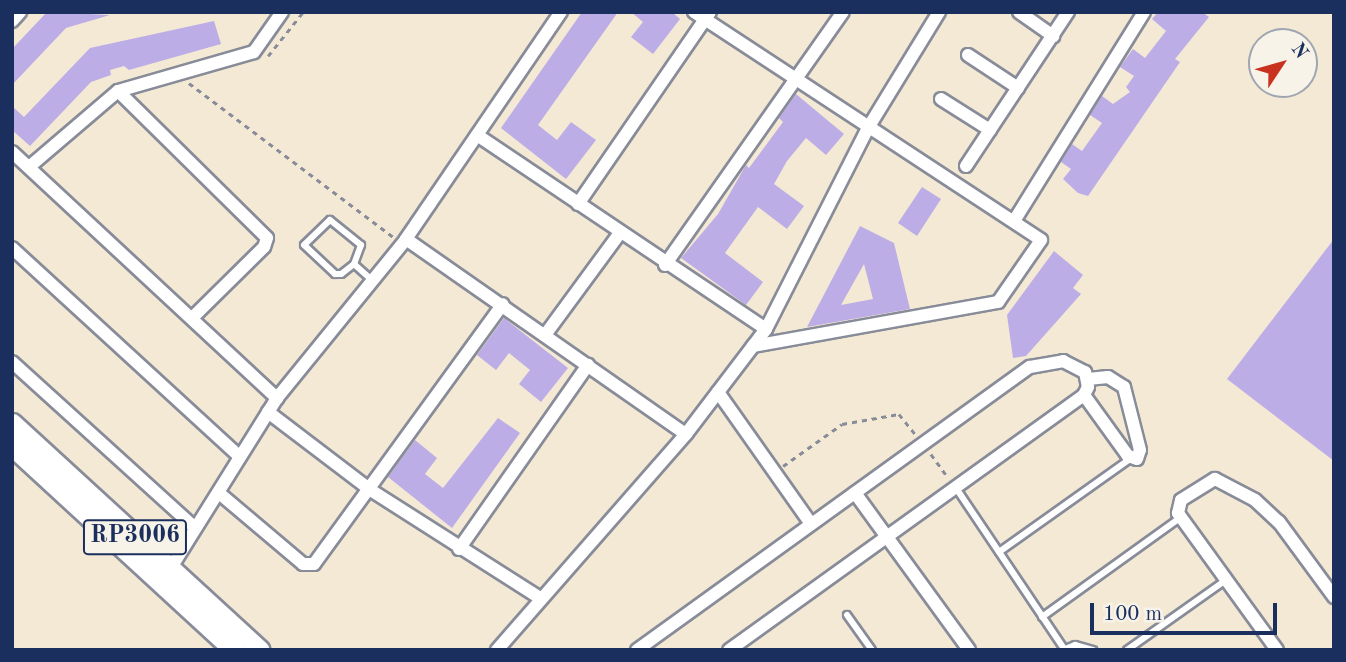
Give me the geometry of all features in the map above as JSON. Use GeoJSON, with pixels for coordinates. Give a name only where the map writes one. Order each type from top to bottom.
{"type":"FeatureCollection","features":[{"type":"Feature","properties":{"kind":"main road","name":"RP3006"},"geometry":{"type":"LineString","coordinates":[[12,423],[165,576],[234,650]]}},
{"type":"Feature","properties":{"kind":"main road","name":"RP3006"},"geometry":{"type":"LineString","coordinates":[[12,446],[165,576],[260,650]]}},
{"type":"Feature","properties":{"kind":"street"},"geometry":{"type":"LineString","coordinates":[[12,20],[20,12]]}},
{"type":"Feature","properties":{"kind":"street"},"geometry":{"type":"LineString","coordinates":[[29,167],[118,91],[254,52],[282,12]]}},
{"type":"Feature","properties":{"kind":"street"},"geometry":{"type":"LineString","coordinates":[[165,576],[277,398],[404,241],[561,12]]}},
{"type":"Feature","properties":{"kind":"street"},"geometry":{"type":"LineString","coordinates":[[665,265],[843,12]]}},
{"type":"Feature","properties":{"kind":"street"},"geometry":{"type":"LineString","coordinates":[[497,650],[686,434],[766,329],[868,128],[939,12]]}},
{"type":"Feature","properties":{"kind":"street"},"geometry":{"type":"LineString","coordinates":[[1018,12],[1053,36]]}},
{"type":"Feature","properties":{"kind":"street"},"geometry":{"type":"LineString","coordinates":[[966,166],[1068,12]]}},
{"type":"Feature","properties":{"kind":"street"},"geometry":{"type":"LineString","coordinates":[[1014,221],[1144,12]]}},
{"type":"Feature","properties":{"kind":"street"},"geometry":{"type":"LineString","coordinates":[[578,204],[703,15],[794,81],[1037,235],[1040,245],[998,302],[753,346]]}},
{"type":"Feature","properties":{"kind":"street"},"geometry":{"type":"LineString","coordinates":[[968,55],[1018,88]]}},
{"type":"Feature","properties":{"kind":"street"},"geometry":{"type":"LineString","coordinates":[[118,91],[268,238],[264,247],[192,318]]}},
{"type":"Feature","properties":{"kind":"street"},"geometry":{"type":"LineString","coordinates":[[941,99],[990,130]]}},
{"type":"Feature","properties":{"kind":"street"},"geometry":{"type":"LineString","coordinates":[[477,135],[665,265],[766,329]]}},
{"type":"Feature","properties":{"kind":"street"},"geometry":{"type":"LineString","coordinates":[[12,152],[277,398]]}},
{"type":"Feature","properties":{"kind":"street"},"geometry":{"type":"LineString","coordinates":[[545,335],[620,233]]}},
{"type":"Feature","properties":{"kind":"street"},"geometry":{"type":"LineString","coordinates":[[404,241],[503,304],[686,434]]}},
{"type":"Feature","properties":{"kind":"street"},"geometry":{"type":"LineString","coordinates":[[12,248],[239,456]]}},
{"type":"Feature","properties":{"kind":"street"},"geometry":{"type":"LineString","coordinates":[[219,493],[309,567],[503,304]]}},
{"type":"Feature","properties":{"kind":"street"},"geometry":{"type":"LineString","coordinates":[[12,362],[195,528]]}},
{"type":"Feature","properties":{"kind":"street"},"geometry":{"type":"LineString","coordinates":[[637,650],[1038,363],[1071,363],[1088,379],[1108,377],[1124,387],[1140,450],[1137,459],[1130,458],[1084,395]]}},
{"type":"Feature","properties":{"kind":"street"},"geometry":{"type":"LineString","coordinates":[[459,549],[588,365]]}},
{"type":"Feature","properties":{"kind":"street"},"geometry":{"type":"LineString","coordinates":[[729,650],[1084,395],[1088,379]]}},
{"type":"Feature","properties":{"kind":"street"},"geometry":{"type":"LineString","coordinates":[[718,392],[811,524]]}},
{"type":"Feature","properties":{"kind":"street"},"geometry":{"type":"LineString","coordinates":[[268,412],[369,489],[459,549],[540,598]]}},
{"type":"Feature","properties":{"kind":"street"},"geometry":{"type":"LineString","coordinates":[[1269,647],[1181,517],[1177,508],[1181,500],[1208,481],[1219,480],[1270,513],[1334,597]]}},
{"type":"Feature","properties":{"kind":"street"},"geometry":{"type":"LineString","coordinates":[[855,493],[969,650]]}},
{"type":"Feature","properties":{"kind":"street"},"geometry":{"type":"LineString","coordinates":[[653,638],[661,650]]}},
{"type":"Feature","properties":{"kind":"lane"},"geometry":{"type":"LineString","coordinates":[[334,220],[360,241],[354,264],[335,274],[305,246],[305,241],[325,221],[334,220]]}},
{"type":"Feature","properties":{"kind":"lane"},"geometry":{"type":"LineString","coordinates":[[354,264],[372,280]]}},
{"type":"Feature","properties":{"kind":"lane"},"geometry":{"type":"LineString","coordinates":[[999,552],[1130,458]]}},
{"type":"Feature","properties":{"kind":"lane"},"geometry":{"type":"LineString","coordinates":[[955,487],[1063,650],[1082,645],[1093,650]]}},
{"type":"Feature","properties":{"kind":"lane"},"geometry":{"type":"LineString","coordinates":[[1042,617],[1181,517]]}},
{"type":"Feature","properties":{"kind":"lane"},"geometry":{"type":"LineString","coordinates":[[1128,650],[1226,580]]}},
{"type":"Feature","properties":{"kind":"lane"},"geometry":{"type":"LineString","coordinates":[[847,615],[870,647],[862,650]]}},
{"type":"Feature","properties":{"kind":"path"},"geometry":{"type":"LineString","coordinates":[[177,74],[404,241]]}},
{"type":"Feature","properties":{"kind":"path"},"geometry":{"type":"LineString","coordinates":[[774,472],[842,424],[900,414],[955,487]]}},
{"type":"Feature","properties":{"kind":"building"},"geometry":{"type":"Polygon","coordinates":[[[47,12],[110,15],[66,28],[12,85],[12,49],[47,12]]]}},
{"type":"Feature","properties":{"kind":"building"},"geometry":{"type":"Polygon","coordinates":[[[582,12],[618,12],[538,125],[557,140],[571,122],[596,140],[566,179],[501,128],[582,12]]]}},
{"type":"Feature","properties":{"kind":"building"},"geometry":{"type":"Polygon","coordinates":[[[631,12],[672,12],[680,19],[653,54],[631,37],[643,22],[631,12]]]}},
{"type":"Feature","properties":{"kind":"building"},"geometry":{"type":"Polygon","coordinates":[[[1158,12],[1202,12],[1209,17],[1175,59],[1180,62],[1088,196],[1078,193],[1063,179],[1071,169],[1061,162],[1072,144],[1082,151],[1102,123],[1090,115],[1102,96],[1113,104],[1130,92],[1126,87],[1134,76],[1120,67],[1133,49],[1145,58],[1166,31],[1152,19],[1158,12]]]}},
{"type":"Feature","properties":{"kind":"building"},"geometry":{"type":"Polygon","coordinates":[[[214,21],[221,44],[129,70],[124,66],[110,70],[111,75],[91,82],[30,146],[12,130],[12,106],[24,117],[90,48],[214,21]]]}},
{"type":"Feature","properties":{"kind":"building"},"geometry":{"type":"Polygon","coordinates":[[[796,94],[844,134],[826,155],[806,138],[787,161],[774,184],[804,206],[787,229],[758,207],[725,253],[763,282],[746,305],[681,258],[718,214],[746,165],[749,168],[783,122],[779,118],[796,94]]]}},
{"type":"Feature","properties":{"kind":"building"},"geometry":{"type":"Polygon","coordinates":[[[922,187],[941,199],[917,236],[898,223],[922,187]]]}},
{"type":"Feature","properties":{"kind":"building"},"geometry":{"type":"Polygon","coordinates":[[[860,226],[894,243],[910,309],[807,327],[860,226]],[[864,264],[841,305],[873,299],[864,264]]]}},
{"type":"Feature","properties":{"kind":"building"},"geometry":{"type":"Polygon","coordinates":[[[1334,239],[1334,461],[1227,379],[1334,239]]]}},
{"type":"Feature","properties":{"kind":"building"},"geometry":{"type":"Polygon","coordinates":[[[1054,251],[1083,275],[1073,288],[1081,294],[1026,356],[1013,358],[1007,315],[1054,251]]]}},
{"type":"Feature","properties":{"kind":"building"},"geometry":{"type":"Polygon","coordinates":[[[504,318],[568,368],[541,402],[519,384],[530,370],[509,353],[496,370],[477,355],[504,318]]]}},
{"type":"Feature","properties":{"kind":"building"},"geometry":{"type":"Polygon","coordinates":[[[498,418],[520,433],[452,528],[388,477],[415,440],[437,458],[425,474],[443,488],[498,418]]]}}]}
